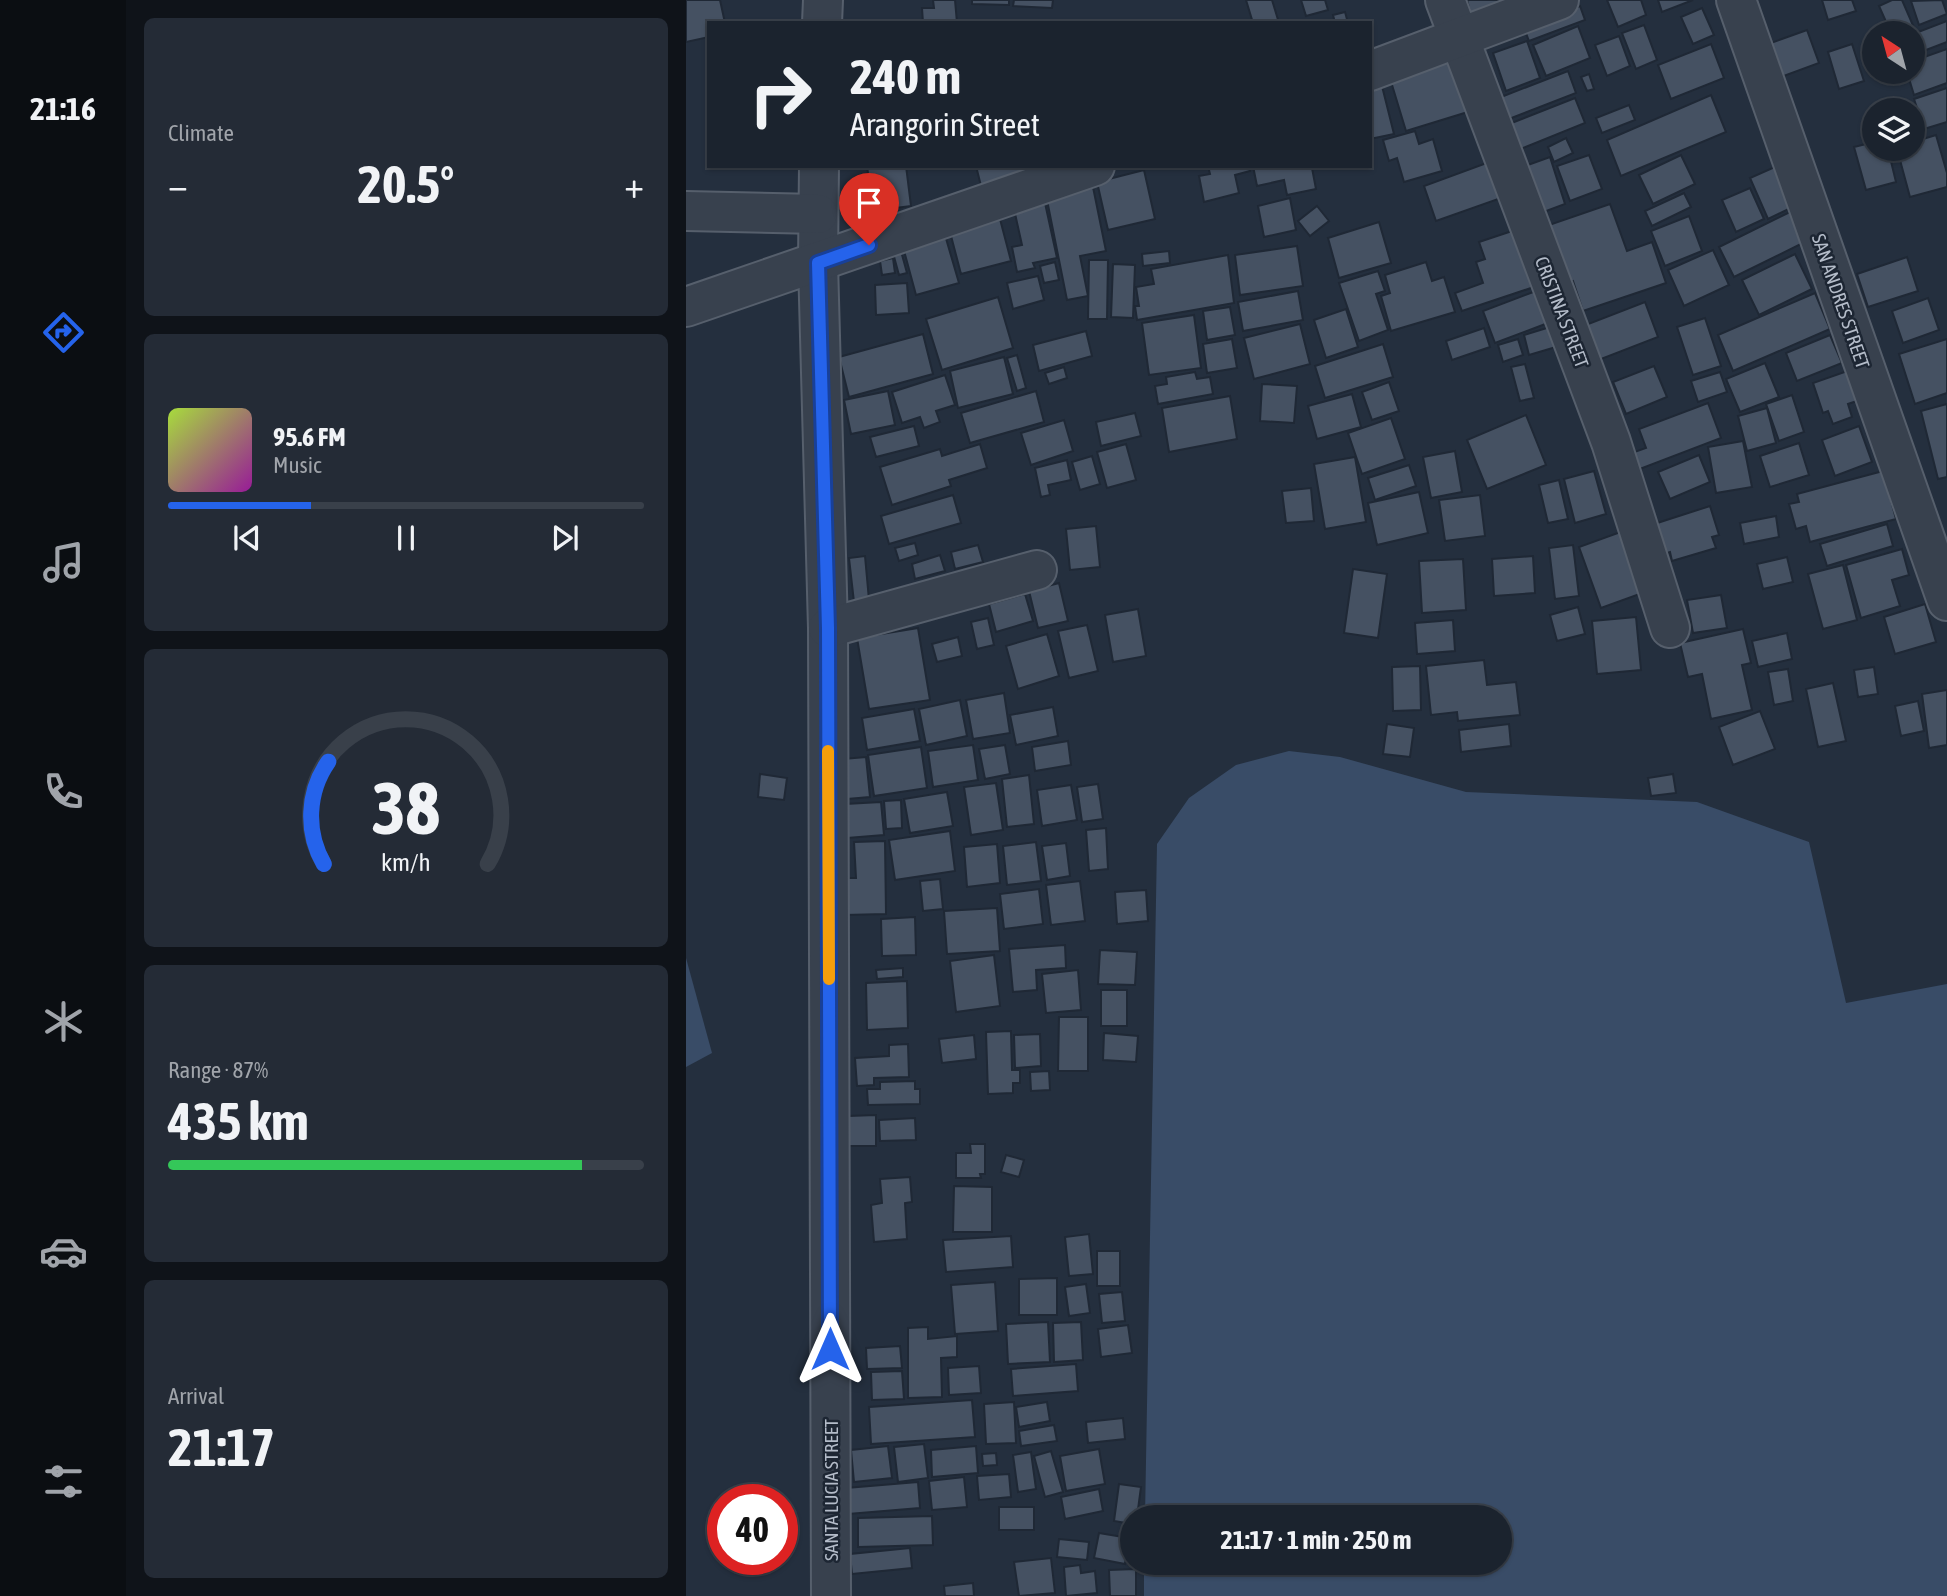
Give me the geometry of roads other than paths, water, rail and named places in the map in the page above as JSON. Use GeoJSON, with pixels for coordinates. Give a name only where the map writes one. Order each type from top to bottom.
{"type":"FeatureCollection","features":[{"type":"Feature","properties":{"kind":"street"},"geometry":{"type":"LineString","coordinates":[[822,21],[823,0]]}},
{"type":"Feature","properties":{"kind":"street","name":"CRISTINA STREET"},"geometry":{"type":"LineString","coordinates":[[1445,0],[1611,442],[1670,628]]}},
{"type":"Feature","properties":{"kind":"street"},"geometry":{"type":"LineString","coordinates":[[1372,70],[1459,40],[1559,0]]}},
{"type":"Feature","properties":{"kind":"street","name":"SAN ANDRES STREET"},"geometry":{"type":"LineString","coordinates":[[1736,0],[1947,601]]}},
{"type":"Feature","properties":{"kind":"street","name":"SANTA LUCIA STREET"},"geometry":{"type":"LineString","coordinates":[[819,168],[818,263],[828,628],[831,1596]]}},
{"type":"Feature","properties":{"kind":"street"},"geometry":{"type":"LineString","coordinates":[[686,307],[1090,168]]}},
{"type":"Feature","properties":{"kind":"street"},"geometry":{"type":"LineString","coordinates":[[686,211],[818,214]]}},
{"type":"Feature","properties":{"kind":"street"},"geometry":{"type":"LineString","coordinates":[[828,628],[1038,570]]}},
{"type":"Feature","properties":{"kind":"water"},"geometry":{"type":"Polygon","coordinates":[[[1289,751],[1340,757],[1466,792],[1697,802],[1809,842],[1846,1003],[1947,984],[1947,1596],[1144,1596],[1144,1575],[1512,1575],[1512,1505],[1145,1505],[1157,844],[1189,798],[1236,765],[1289,751]]]}},
{"type":"Feature","properties":{"kind":"water"},"geometry":{"type":"Polygon","coordinates":[[[686,958],[712,1053],[686,1067],[686,958]]]}}]}
